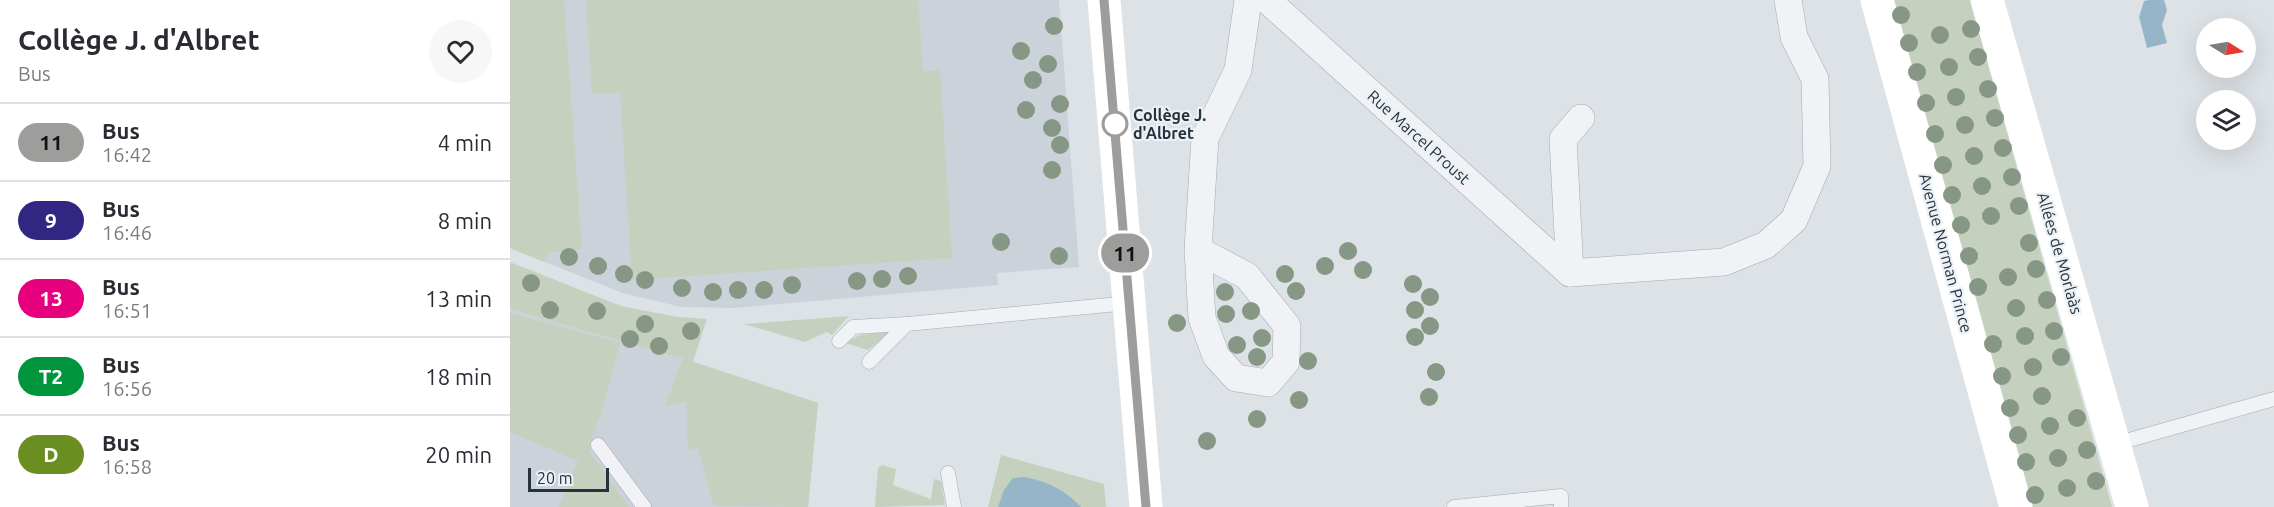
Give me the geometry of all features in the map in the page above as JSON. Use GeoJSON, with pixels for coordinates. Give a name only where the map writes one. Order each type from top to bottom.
{"type":"FeatureCollection","features":[{"type":"Feature","properties":{"kind":"street"},"geometry":{"type":"LineString","coordinates":[[1104,0],[1146,507]]}},
{"type":"Feature","properties":{"kind":"street"},"geometry":{"type":"LineString","coordinates":[[1198,250],[1247,276],[1287,326],[1286,362],[1268,383],[1236,378],[1216,356],[1202,318],[1198,250],[1205,138],[1238,70],[1248,0]]}},
{"type":"Feature","properties":{"kind":"street","name":"Rue Marcel Proust"},"geometry":{"type":"LineString","coordinates":[[1268,0],[1570,273]]}},
{"type":"Feature","properties":{"kind":"street"},"geometry":{"type":"LineString","coordinates":[[1581,118],[1563,139],[1570,273],[1724,262],[1766,245],[1794,220],[1817,166],[1815,80],[1794,37],[1788,0]]}},
{"type":"Feature","properties":{"kind":"street","name":"Avenue Norman Prince"},"geometry":{"type":"LineString","coordinates":[[1877,0],[2016,507]]}},
{"type":"Feature","properties":{"kind":"street","name":"Allées de Morlaàs"},"geometry":{"type":"LineString","coordinates":[[1987,0],[2132,507]]}},
{"type":"Feature","properties":{"kind":"lane"},"geometry":{"type":"LineString","coordinates":[[839,340],[853,327],[1129,303]]}},
{"type":"Feature","properties":{"kind":"lane"},"geometry":{"type":"LineString","coordinates":[[869,362],[907,324]]}},
{"type":"Feature","properties":{"kind":"lane"},"geometry":{"type":"LineString","coordinates":[[2115,444],[2274,399]]}},
{"type":"Feature","properties":{"kind":"lane"},"geometry":{"type":"LineString","coordinates":[[598,446],[644,507]]}},
{"type":"Feature","properties":{"kind":"lane"},"geometry":{"type":"LineString","coordinates":[[948,473],[954,507]]}},
{"type":"Feature","properties":{"kind":"lane"},"geometry":{"type":"LineString","coordinates":[[1454,507],[1561,496],[1561,507]]}},
{"type":"Feature","properties":{"kind":"shaded area"},"geometry":{"type":"Polygon","coordinates":[[[510,0],[1059,0],[1079,267],[997,273],[998,285],[734,308],[681,307],[623,293],[510,248],[510,0]]]}},
{"type":"Feature","properties":{"kind":"shaded area"},"geometry":{"type":"Polygon","coordinates":[[[510,309],[704,365],[818,403],[808,507],[510,507],[510,309]]]}},
{"type":"Feature","properties":{"kind":"green space"},"geometry":{"type":"Polygon","coordinates":[[[510,0],[564,0],[582,249],[548,253],[544,262],[510,248],[510,0]]]}},
{"type":"Feature","properties":{"kind":"green space"},"geometry":{"type":"Polygon","coordinates":[[[586,0],[918,0],[923,71],[940,70],[952,258],[632,280],[620,93],[592,94],[586,0]]]}},
{"type":"Feature","properties":{"kind":"green space"},"geometry":{"type":"Polygon","coordinates":[[[1887,0],[1970,0],[2112,507],[2027,507],[1887,0]]]}},
{"type":"Feature","properties":{"kind":"green space"},"geometry":{"type":"Polygon","coordinates":[[[510,262],[621,306],[678,317],[707,319],[693,362],[818,403],[808,507],[714,506],[698,448],[688,451],[686,401],[665,406],[683,359],[510,309],[510,262]]]}},
{"type":"Feature","properties":{"kind":"green space"},"geometry":{"type":"Polygon","coordinates":[[[510,313],[620,343],[591,441],[590,453],[629,507],[559,507],[578,461],[510,432],[510,313]]]}},
{"type":"Feature","properties":{"kind":"green space"},"geometry":{"type":"Polygon","coordinates":[[[849,316],[832,335],[827,332],[805,342],[744,324],[849,316]]]}},
{"type":"Feature","properties":{"kind":"green space"},"geometry":{"type":"Polygon","coordinates":[[[892,331],[868,350],[845,343],[860,335],[892,331]]]}},
{"type":"Feature","properties":{"kind":"green space"},"geometry":{"type":"Polygon","coordinates":[[[1001,455],[1104,484],[1106,507],[988,507],[1001,455]]]}},
{"type":"Feature","properties":{"kind":"green space"},"geometry":{"type":"Polygon","coordinates":[[[882,465],[896,469],[893,485],[931,499],[934,479],[941,481],[945,505],[875,507],[878,468],[882,465]]]}},
{"type":"Feature","properties":{"kind":"water"},"geometry":{"type":"Polygon","coordinates":[[[2164,0],[2167,10],[2162,25],[2167,43],[2147,48],[2139,17],[2144,1],[2164,0]]]}},
{"type":"Feature","properties":{"kind":"water"},"geometry":{"type":"Polygon","coordinates":[[[1024,477],[1055,487],[1081,507],[998,507],[1004,490],[1013,478],[1024,477]]]}},
{"type":"Feature","properties":{"kind":"bus line","name":"11"},"geometry":{"type":"LineString","coordinates":[[1104,0],[1146,507]]}},
{"type":"Feature","properties":{"kind":"place","name":"Collège J. d'Albret"},"geometry":{"type":"Point","coordinates":[1115,124]}}]}
